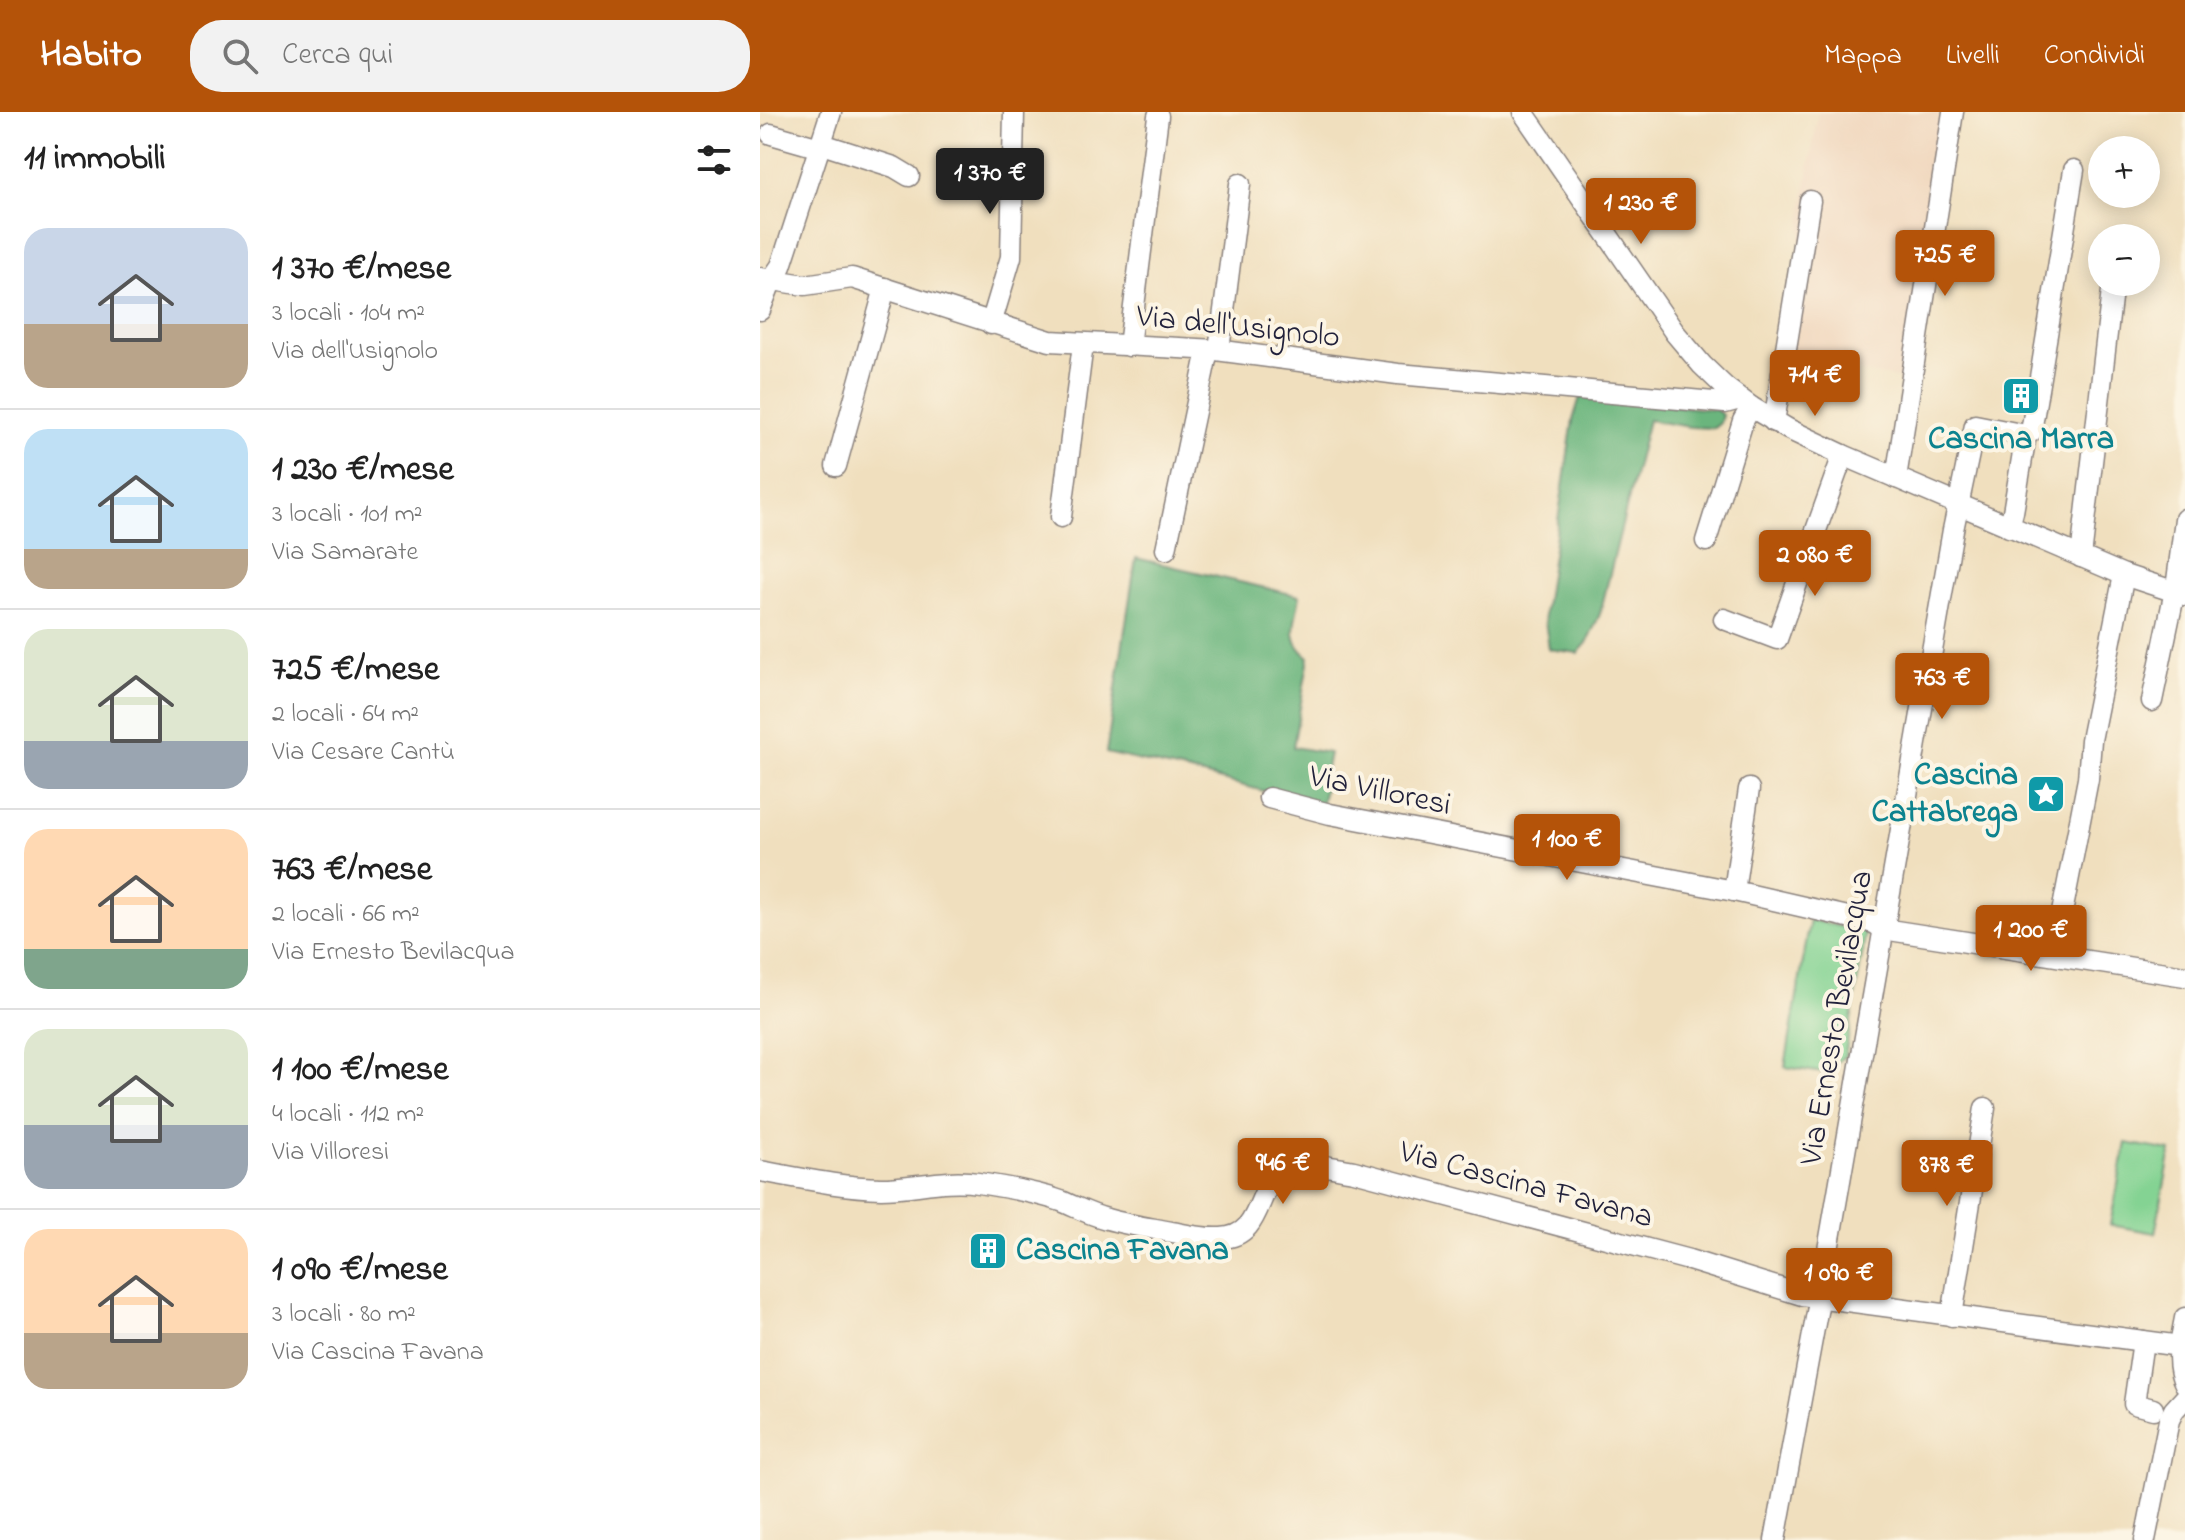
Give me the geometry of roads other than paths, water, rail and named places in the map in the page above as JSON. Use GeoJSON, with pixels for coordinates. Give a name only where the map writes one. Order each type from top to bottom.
{"type":"FeatureCollection","features":[{"type":"Feature","properties":{"kind":"street"},"geometry":{"type":"LineString","coordinates":[[760,310],[766,279],[781,266],[831,112]]}},
{"type":"Feature","properties":{"kind":"street"},"geometry":{"type":"LineString","coordinates":[[991,324],[1011,257],[1014,112]]}},
{"type":"Feature","properties":{"kind":"street"},"geometry":{"type":"LineString","coordinates":[[1523,112],[1667,321],[1702,365],[1745,403],[1774,422],[1843,455],[2124,575],[2179,594]]}},
{"type":"Feature","properties":{"kind":"street"},"geometry":{"type":"LineString","coordinates":[[1896,478],[1953,112]]}},
{"type":"Feature","properties":{"kind":"street"},"geometry":{"type":"LineString","coordinates":[[1129,346],[1158,116]]}},
{"type":"Feature","properties":{"kind":"street"},"geometry":{"type":"LineString","coordinates":[[771,134],[894,167],[909,176]]}},
{"type":"Feature","properties":{"kind":"street"},"geometry":{"type":"LineString","coordinates":[[2009,527],[2026,435],[2031,432],[2074,170]]}},
{"type":"Feature","properties":{"kind":"street"},"geometry":{"type":"LineString","coordinates":[[1166,549],[1214,350],[1240,184]]}},
{"type":"Feature","properties":{"kind":"street"},"geometry":{"type":"LineString","coordinates":[[1774,422],[1810,201]]}},
{"type":"Feature","properties":{"kind":"street","name":"Via dell'Usignolo"},"geometry":{"type":"LineString","coordinates":[[766,279],[805,285],[852,278],[1043,340],[1214,350],[1398,374],[1745,403]]}},
{"type":"Feature","properties":{"kind":"street"},"geometry":{"type":"LineString","coordinates":[[836,466],[885,288]]}},
{"type":"Feature","properties":{"kind":"street"},"geometry":{"type":"LineString","coordinates":[[2081,557],[2111,296]]}},
{"type":"Feature","properties":{"kind":"street"},"geometry":{"type":"LineString","coordinates":[[1061,517],[1083,344]]}},
{"type":"Feature","properties":{"kind":"street"},"geometry":{"type":"LineString","coordinates":[[1706,541],[1743,421],[1745,403]]}},
{"type":"Feature","properties":{"kind":"street","name":"Via Ernesto Bevilacqua"},"geometry":{"type":"LineString","coordinates":[[1775,1540],[1975,425],[2026,435]]}},
{"type":"Feature","properties":{"kind":"street"},"geometry":{"type":"LineString","coordinates":[[1724,619],[1777,639],[1843,455]]}},
{"type":"Feature","properties":{"kind":"street"},"geometry":{"type":"LineString","coordinates":[[2152,701],[2179,594],[2178,576],[2185,519]]}},
{"type":"Feature","properties":{"kind":"street"},"geometry":{"type":"LineString","coordinates":[[2054,954],[2088,779],[2091,740],[2124,575]]}},
{"type":"Feature","properties":{"kind":"street"},"geometry":{"type":"LineString","coordinates":[[1734,891],[1749,789]]}},
{"type":"Feature","properties":{"kind":"street","name":"Via Villoresi"},"geometry":{"type":"LineString","coordinates":[[1269,798],[1330,814],[1734,891],[1874,923],[1883,929],[2185,976]]}},
{"type":"Feature","properties":{"kind":"street"},"geometry":{"type":"LineString","coordinates":[[1952,1316],[1985,1108]]}},
{"type":"Feature","properties":{"kind":"street","name":"Via Cascina Favana"},"geometry":{"type":"LineString","coordinates":[[760,1171],[880,1188],[946,1181],[974,1183],[1059,1200],[1105,1219],[1205,1238],[1224,1238],[1240,1235],[1249,1226],[1277,1174],[1291,1167],[1324,1167],[1354,1171],[1689,1260],[1802,1295],[2173,1345]]}},
{"type":"Feature","properties":{"kind":"street"},"geometry":{"type":"LineString","coordinates":[[2185,1318],[2179,1360],[2185,1384]]}},
{"type":"Feature","properties":{"kind":"street"},"geometry":{"type":"LineString","coordinates":[[2134,1340],[2134,1404],[2153,1409]]}},
{"type":"Feature","properties":{"kind":"street"},"geometry":{"type":"LineString","coordinates":[[2145,1540],[2167,1427],[2174,1410],[2185,1398]]}},
{"type":"Feature","properties":{"kind":"place","name":"Cascina Marra"},"geometry":{"type":"Point","coordinates":[2021,396]}},
{"type":"Feature","properties":{"kind":"place","name":"Cascina Cattabrega"},"geometry":{"type":"Point","coordinates":[2046,794]}},
{"type":"Feature","properties":{"kind":"place","name":"Cascina Favana"},"geometry":{"type":"Point","coordinates":[988,1251]}}]}
